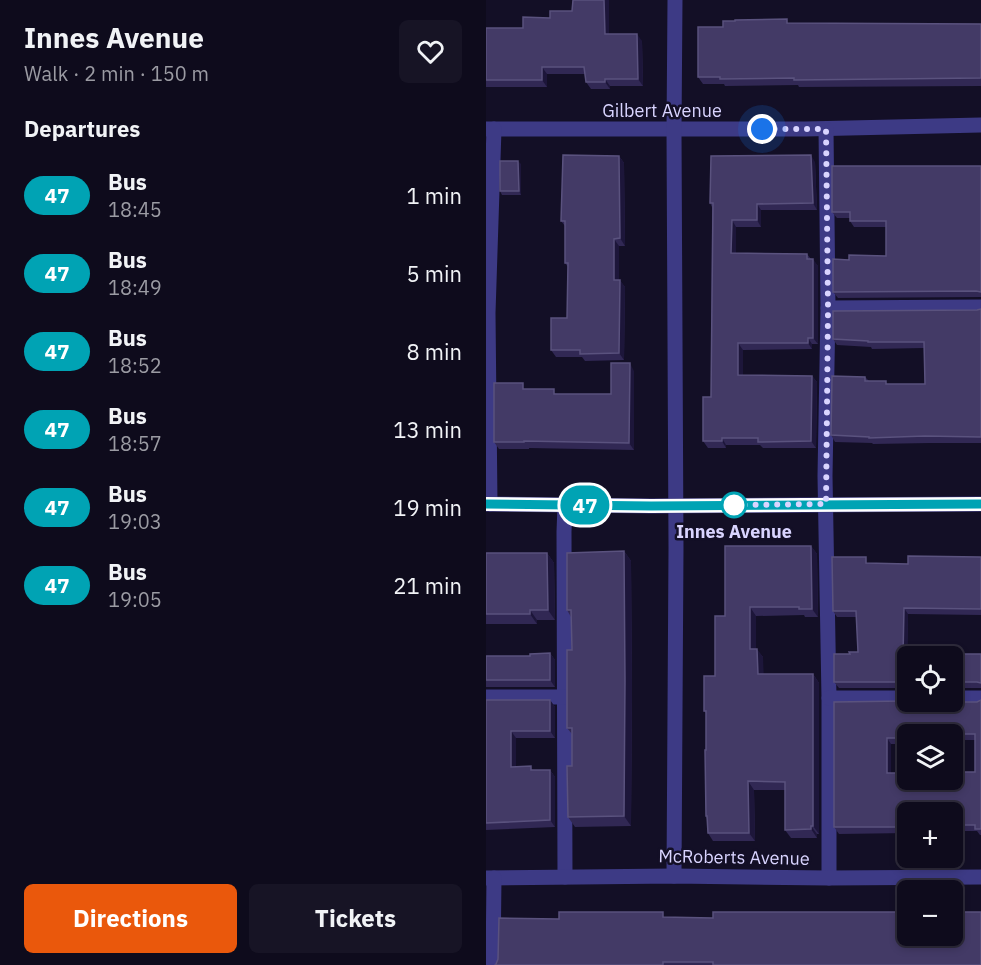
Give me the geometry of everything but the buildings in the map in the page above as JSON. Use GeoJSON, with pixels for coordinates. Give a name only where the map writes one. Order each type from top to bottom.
{"type":"FeatureCollection","features":[{"type":"Feature","properties":{"kind":"street"},"geometry":{"type":"LineString","coordinates":[[674,876],[675,0]]}},
{"type":"Feature","properties":{"kind":"street","name":"Gilbert Avenue"},"geometry":{"type":"LineString","coordinates":[[490,129],[826,129],[981,125]]}},
{"type":"Feature","properties":{"kind":"street"},"geometry":{"type":"LineString","coordinates":[[490,129],[487,313],[488,504],[981,504]]}},
{"type":"Feature","properties":{"kind":"street"},"geometry":{"type":"LineString","coordinates":[[826,129],[829,878]]}},
{"type":"Feature","properties":{"kind":"street"},"geometry":{"type":"LineString","coordinates":[[828,308],[981,307]]}},
{"type":"Feature","properties":{"kind":"street"},"geometry":{"type":"LineString","coordinates":[[565,505],[565,877]]}},
{"type":"Feature","properties":{"kind":"street"},"geometry":{"type":"LineString","coordinates":[[486,697],[564,697]]}},
{"type":"Feature","properties":{"kind":"street"},"geometry":{"type":"LineString","coordinates":[[829,698],[897,698]]}},
{"type":"Feature","properties":{"kind":"street"},"geometry":{"type":"LineString","coordinates":[[963,698],[981,698]]}},
{"type":"Feature","properties":{"kind":"street","name":"McRoberts Avenue"},"geometry":{"type":"LineString","coordinates":[[490,878],[981,877]]}},
{"type":"Feature","properties":{"kind":"street"},"geometry":{"type":"LineString","coordinates":[[490,878],[493,965]]}},
{"type":"Feature","properties":{"kind":"bus line","name":"47"},"geometry":{"type":"LineString","coordinates":[[486,504],[651,506],[981,504]]}},
{"type":"Feature","properties":{"kind":"place","name":"Innes Avenue"},"geometry":{"type":"Point","coordinates":[734,505]}},
{"type":"Feature","properties":{"kind":"route"},"geometry":{"type":"LineString","coordinates":[[734,505],[826,504],[828,308],[826,129],[762,129]]}}]}
